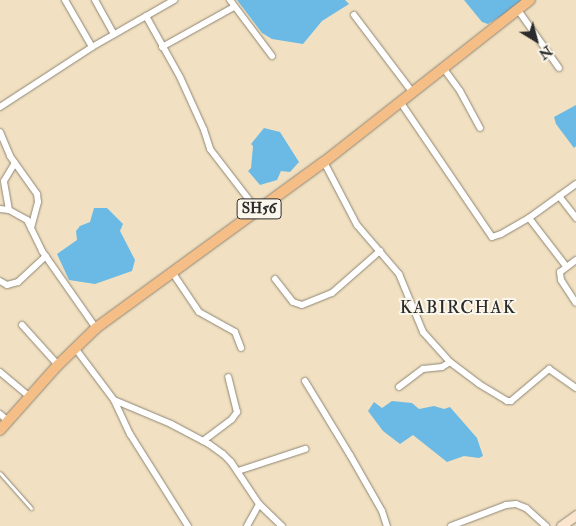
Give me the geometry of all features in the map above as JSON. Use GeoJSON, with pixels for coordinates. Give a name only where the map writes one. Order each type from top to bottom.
{"type":"FeatureCollection","features":[{"type":"Feature","properties":{"kind":"main road","name":"SH56"},"geometry":{"type":"LineString","coordinates":[[0,430],[4,418],[30,397],[74,348],[96,328],[324,162],[530,0]]}},
{"type":"Feature","properties":{"kind":"main road"},"geometry":{"type":"LineString","coordinates":[[561,526],[576,515]]}},
{"type":"Feature","properties":{"kind":"street"},"geometry":{"type":"LineString","coordinates":[[65,0],[92,47]]}},
{"type":"Feature","properties":{"kind":"street"},"geometry":{"type":"LineString","coordinates":[[95,0],[114,34]]}},
{"type":"Feature","properties":{"kind":"street"},"geometry":{"type":"LineString","coordinates":[[0,106],[92,47],[174,0]]}},
{"type":"Feature","properties":{"kind":"street"},"geometry":{"type":"LineString","coordinates":[[230,0],[272,56]]}},
{"type":"Feature","properties":{"kind":"street"},"geometry":{"type":"LineString","coordinates":[[162,47],[234,7]]}},
{"type":"Feature","properties":{"kind":"street"},"geometry":{"type":"LineString","coordinates":[[518,10],[559,68]]}},
{"type":"Feature","properties":{"kind":"street"},"geometry":{"type":"LineString","coordinates":[[354,15],[413,93]]}},
{"type":"Feature","properties":{"kind":"street"},"geometry":{"type":"LineString","coordinates":[[146,16],[180,77],[210,148],[257,210]]}},
{"type":"Feature","properties":{"kind":"street"},"geometry":{"type":"LineString","coordinates":[[444,69],[460,92],[480,128]]}},
{"type":"Feature","properties":{"kind":"street"},"geometry":{"type":"LineString","coordinates":[[401,103],[492,236],[501,234],[529,218],[576,184]]}},
{"type":"Feature","properties":{"kind":"street"},"geometry":{"type":"LineString","coordinates":[[0,132],[4,146],[37,194],[38,202],[31,228]]}},
{"type":"Feature","properties":{"kind":"street"},"geometry":{"type":"LineString","coordinates":[[324,162],[357,225],[399,274],[423,332],[450,362],[479,384],[507,401],[510,401],[549,370],[576,388]]}},
{"type":"Feature","properties":{"kind":"street"},"geometry":{"type":"LineString","coordinates":[[9,210],[4,181],[15,163]]}},
{"type":"Feature","properties":{"kind":"street"},"geometry":{"type":"LineString","coordinates":[[559,196],[576,218]]}},
{"type":"Feature","properties":{"kind":"street"},"geometry":{"type":"LineString","coordinates":[[0,209],[9,210],[27,220],[46,256],[96,328]]}},
{"type":"Feature","properties":{"kind":"street"},"geometry":{"type":"LineString","coordinates":[[529,218],[566,266]]}},
{"type":"Feature","properties":{"kind":"street"},"geometry":{"type":"LineString","coordinates":[[275,279],[293,302],[302,305],[321,300],[332,294],[380,251]]}},
{"type":"Feature","properties":{"kind":"street"},"geometry":{"type":"LineString","coordinates":[[0,281],[7,285],[18,282],[46,256]]}},
{"type":"Feature","properties":{"kind":"street"},"geometry":{"type":"LineString","coordinates":[[576,260],[560,272],[560,276],[576,303]]}},
{"type":"Feature","properties":{"kind":"street"},"geometry":{"type":"LineString","coordinates":[[172,272],[196,309],[232,329],[237,336],[241,348]]}},
{"type":"Feature","properties":{"kind":"street"},"geometry":{"type":"LineString","coordinates":[[22,325],[58,365]]}},
{"type":"Feature","properties":{"kind":"street"},"geometry":{"type":"LineString","coordinates":[[74,348],[114,400],[130,434],[188,526]]}},
{"type":"Feature","properties":{"kind":"street"},"geometry":{"type":"LineString","coordinates":[[399,387],[423,369],[442,367],[450,362]]}},
{"type":"Feature","properties":{"kind":"street"},"geometry":{"type":"LineString","coordinates":[[0,372],[30,397]]}},
{"type":"Feature","properties":{"kind":"street"},"geometry":{"type":"LineString","coordinates":[[203,441],[232,419],[237,412],[228,377]]}},
{"type":"Feature","properties":{"kind":"street"},"geometry":{"type":"LineString","coordinates":[[306,381],[382,511],[387,526]]}},
{"type":"Feature","properties":{"kind":"street"},"geometry":{"type":"LineString","coordinates":[[114,400],[171,424],[223,454],[238,471],[259,504],[282,526]]}},
{"type":"Feature","properties":{"kind":"street"},"geometry":{"type":"LineString","coordinates":[[238,471],[306,449]]}},
{"type":"Feature","properties":{"kind":"street"},"geometry":{"type":"LineString","coordinates":[[247,526],[259,504]]}},
{"type":"Feature","properties":{"kind":"street"},"geometry":{"type":"LineString","coordinates":[[451,526],[506,505],[516,504],[526,508],[546,526]]}},
{"type":"Feature","properties":{"kind":"lane"},"geometry":{"type":"LineString","coordinates":[[0,473],[31,508]]}},
{"type":"Feature","properties":{"kind":"water"},"geometry":{"type":"Polygon","coordinates":[[[237,0],[345,0],[349,4],[322,21],[303,44],[272,39],[262,33],[237,0]]]}},
{"type":"Feature","properties":{"kind":"water"},"geometry":{"type":"Polygon","coordinates":[[[464,0],[521,0],[521,4],[488,24],[482,22],[464,0]]]}},
{"type":"Feature","properties":{"kind":"water"},"geometry":{"type":"Polygon","coordinates":[[[576,105],[576,146],[574,148],[556,124],[554,117],[576,105]]]}},
{"type":"Feature","properties":{"kind":"water"},"geometry":{"type":"Polygon","coordinates":[[[264,128],[280,132],[299,162],[290,172],[281,171],[277,180],[260,185],[248,171],[251,168],[253,146],[251,144],[264,128]]]}},
{"type":"Feature","properties":{"kind":"water"},"geometry":{"type":"Polygon","coordinates":[[[94,208],[107,208],[123,224],[120,231],[135,260],[132,271],[95,284],[69,280],[57,254],[77,240],[76,231],[80,226],[90,222],[94,208]]]}},
{"type":"Feature","properties":{"kind":"water"},"geometry":{"type":"Polygon","coordinates":[[[392,401],[412,403],[419,409],[434,406],[444,409],[450,407],[477,438],[483,456],[479,458],[464,456],[447,462],[413,435],[400,444],[383,431],[368,411],[374,402],[382,408],[392,401]]]}},
{"type":"Feature","properties":{"kind":"district","name":"KABIRCHAK"},"geometry":{"type":"Point","coordinates":[458,308]}}]}
